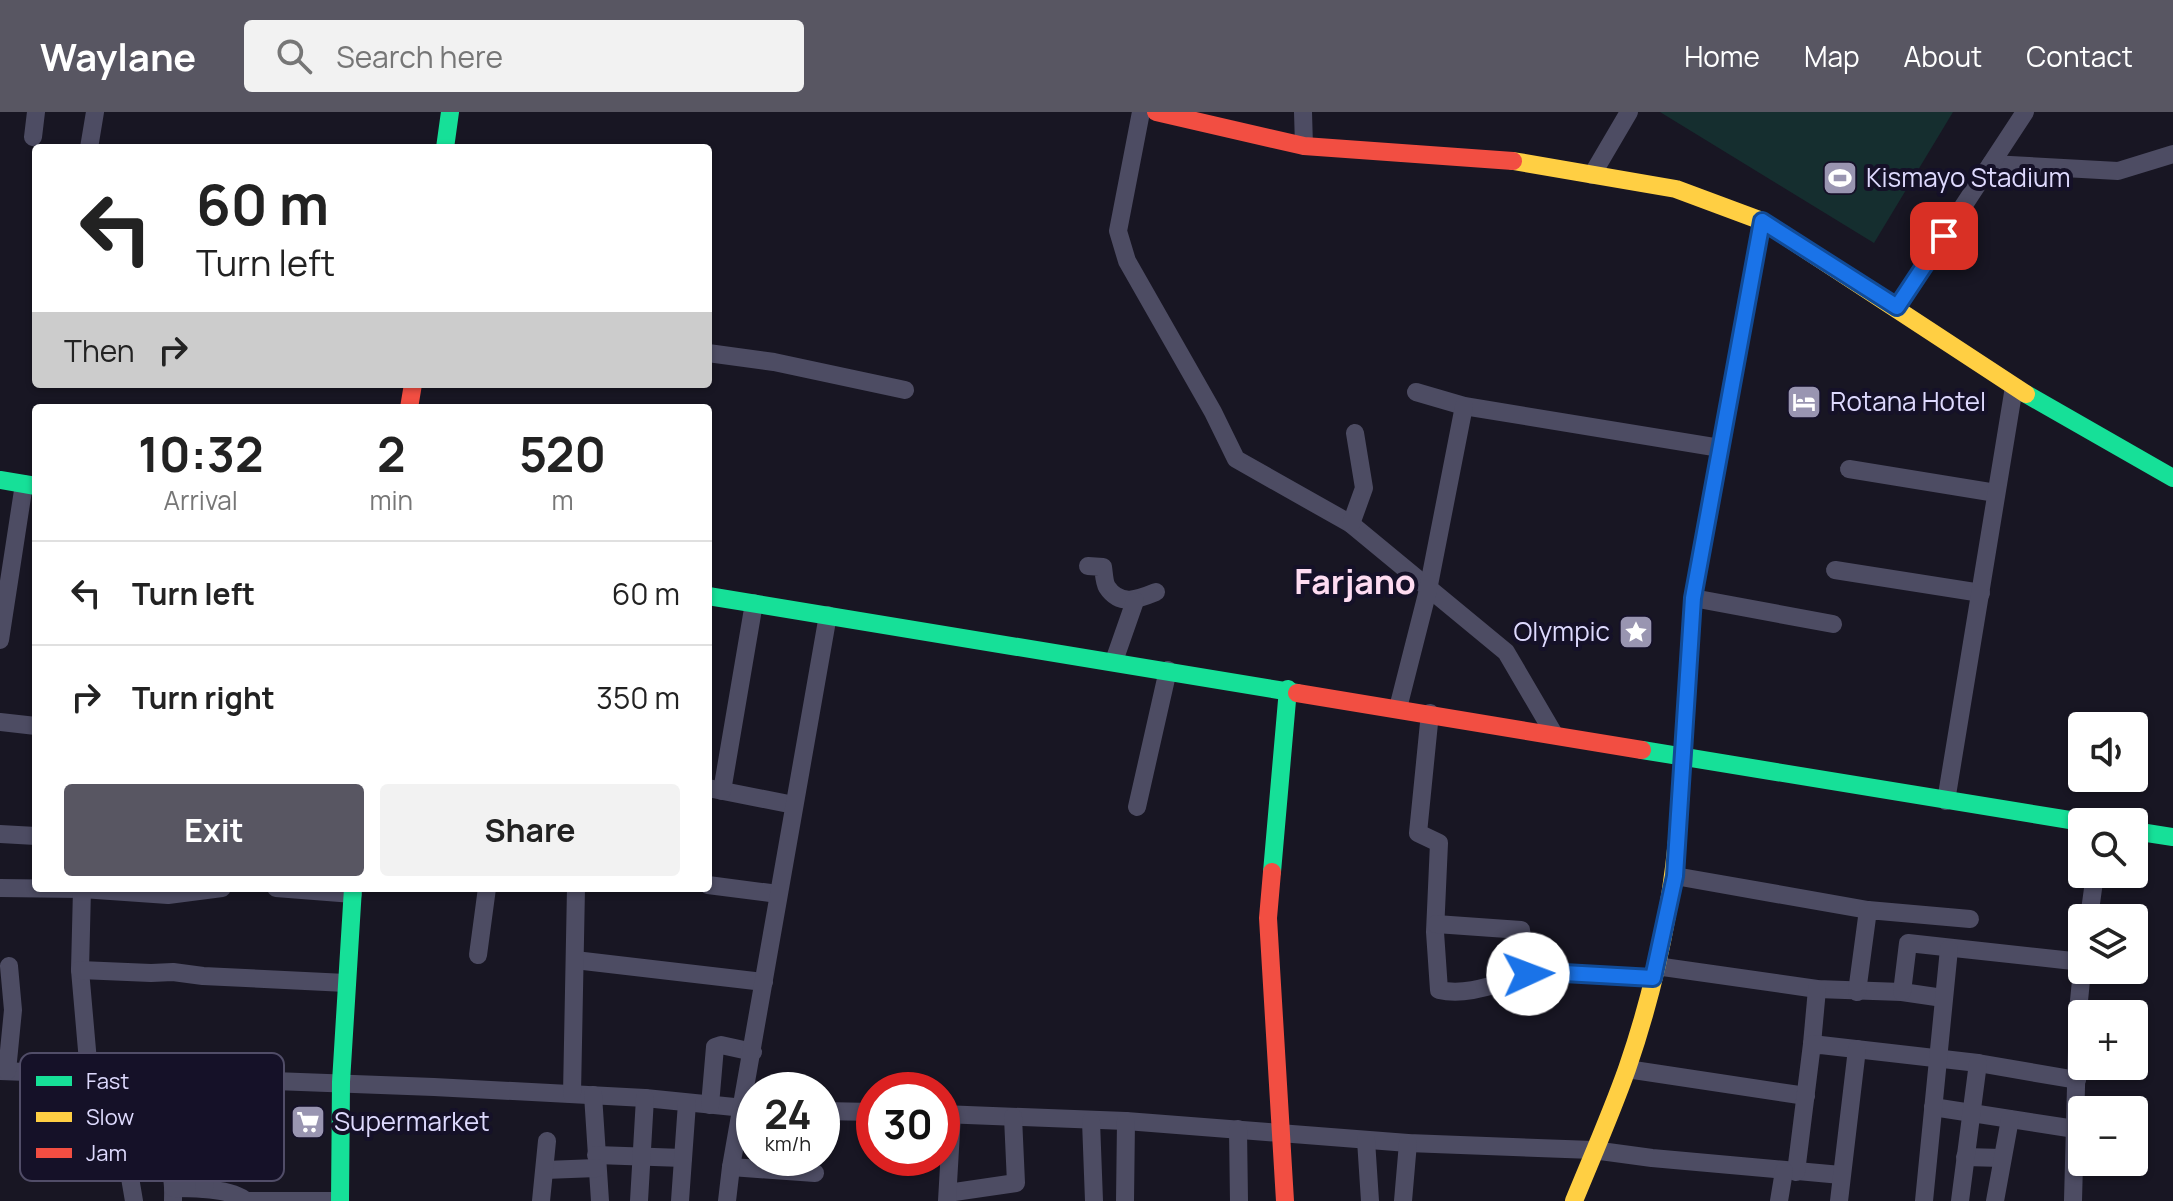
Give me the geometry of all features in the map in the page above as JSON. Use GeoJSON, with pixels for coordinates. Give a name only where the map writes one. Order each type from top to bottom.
{"type":"FeatureCollection","features":[{"type":"Feature","properties":{"kind":"street"},"geometry":{"type":"LineString","coordinates":[[33,137],[36,112]]}},
{"type":"Feature","properties":{"kind":"street"},"geometry":{"type":"LineString","coordinates":[[90,144],[95,112]]}},
{"type":"Feature","properties":{"kind":"street"},"geometry":{"type":"LineString","coordinates":[[446,144],[450,112]]}},
{"type":"Feature","properties":{"kind":"street"},"geometry":{"type":"LineString","coordinates":[[1141,112],[1118,231],[1127,261],[1213,412],[1236,459],[1351,524],[1506,652],[1554,734]]}},
{"type":"Feature","properties":{"kind":"street"},"geometry":{"type":"LineString","coordinates":[[1156,112],[1304,146],[1513,161],[1676,189],[1762,221],[1897,307],[2014,387],[2173,478]]}},
{"type":"Feature","properties":{"kind":"street"},"geometry":{"type":"LineString","coordinates":[[1303,112],[1304,146]]}},
{"type":"Feature","properties":{"kind":"street"},"geometry":{"type":"LineString","coordinates":[[1592,175],[1629,112]]}},
{"type":"Feature","properties":{"kind":"street"},"geometry":{"type":"LineString","coordinates":[[1897,307],[2025,112]]}},
{"type":"Feature","properties":{"kind":"street"},"geometry":{"type":"LineString","coordinates":[[1991,164],[2118,171],[2173,154]]}},
{"type":"Feature","properties":{"kind":"street"},"geometry":{"type":"LineString","coordinates":[[1574,1201],[1627,1069],[1655,972],[1675,876],[1693,598],[1762,221]]}},
{"type":"Feature","properties":{"kind":"street"},"geometry":{"type":"LineString","coordinates":[[712,354],[774,362],[905,390]]}},
{"type":"Feature","properties":{"kind":"street"},"geometry":{"type":"LineString","coordinates":[[1946,801],[2014,387]]}},
{"type":"Feature","properties":{"kind":"street"},"geometry":{"type":"LineString","coordinates":[[1416,392],[1464,406],[1720,448]]}},
{"type":"Feature","properties":{"kind":"street"},"geometry":{"type":"LineString","coordinates":[[1398,708],[1428,590],[1464,406]]}},
{"type":"Feature","properties":{"kind":"street"},"geometry":{"type":"LineString","coordinates":[[1351,524],[1364,488],[1355,433]]}},
{"type":"Feature","properties":{"kind":"street"},"geometry":{"type":"LineString","coordinates":[[1849,469],[1996,493]]}},
{"type":"Feature","properties":{"kind":"street"},"geometry":{"type":"LineString","coordinates":[[0,480],[30,485],[0,640]]}},
{"type":"Feature","properties":{"kind":"street"},"geometry":{"type":"LineString","coordinates":[[1088,566],[1103,567],[1106,586],[1121,599],[1135,601],[1156,592]]}},
{"type":"Feature","properties":{"kind":"street"},"geometry":{"type":"LineString","coordinates":[[1835,570],[1981,593]]}},
{"type":"Feature","properties":{"kind":"street"},"geometry":{"type":"LineString","coordinates":[[712,597],[2068,820]]}},
{"type":"Feature","properties":{"kind":"street"},"geometry":{"type":"LineString","coordinates":[[1693,598],[1833,624]]}},
{"type":"Feature","properties":{"kind":"street"},"geometry":{"type":"LineString","coordinates":[[1114,661],[1135,601]]}},
{"type":"Feature","properties":{"kind":"street"},"geometry":{"type":"LineString","coordinates":[[754,603],[715,790],[794,805]]}},
{"type":"Feature","properties":{"kind":"street"},"geometry":{"type":"LineString","coordinates":[[751,1072],[778,894],[828,615]]}},
{"type":"Feature","properties":{"kind":"street"},"geometry":{"type":"LineString","coordinates":[[1137,807],[1168,670]]}},
{"type":"Feature","properties":{"kind":"street"},"geometry":{"type":"LineString","coordinates":[[1285,1201],[1268,918],[1288,689]]}},
{"type":"Feature","properties":{"kind":"street"},"geometry":{"type":"LineString","coordinates":[[1430,713],[1418,833],[1439,843],[1436,924],[1439,990],[1479,989],[1528,974],[1546,972],[1655,972],[1943,998]]}},
{"type":"Feature","properties":{"kind":"street"},"geometry":{"type":"LineString","coordinates":[[0,722],[32,726]]}},
{"type":"Feature","properties":{"kind":"street"},"geometry":{"type":"LineString","coordinates":[[2148,833],[2173,837]]}},
{"type":"Feature","properties":{"kind":"street"},"geometry":{"type":"LineString","coordinates":[[0,834],[32,836]]}},
{"type":"Feature","properties":{"kind":"street"},"geometry":{"type":"LineString","coordinates":[[1675,876],[1868,910],[1970,919]]}},
{"type":"Feature","properties":{"kind":"street"},"geometry":{"type":"LineString","coordinates":[[712,886],[778,894]]}},
{"type":"Feature","properties":{"kind":"street"},"geometry":{"type":"LineString","coordinates":[[0,888],[32,888]]}},
{"type":"Feature","properties":{"kind":"street"},"geometry":{"type":"LineString","coordinates":[[69,892],[87,1053]]}},
{"type":"Feature","properties":{"kind":"street"},"geometry":{"type":"LineString","coordinates":[[118,892],[168,895],[191,892]]}},
{"type":"Feature","properties":{"kind":"street"},"geometry":{"type":"LineString","coordinates":[[173,1194],[204,1189],[240,1196],[246,1201],[340,1201],[341,1082],[353,892]]}},
{"type":"Feature","properties":{"kind":"street"},"geometry":{"type":"LineString","coordinates":[[478,955],[486,892]]}},
{"type":"Feature","properties":{"kind":"street"},"geometry":{"type":"LineString","coordinates":[[572,1094],[576,892]]}},
{"type":"Feature","properties":{"kind":"street"},"geometry":{"type":"LineString","coordinates":[[1857,992],[1868,910]]}},
{"type":"Feature","properties":{"kind":"street"},"geometry":{"type":"LineString","coordinates":[[1902,992],[1913,915]]}},
{"type":"Feature","properties":{"kind":"street"},"geometry":{"type":"LineString","coordinates":[[1436,924],[1521,930],[1528,974]]}},
{"type":"Feature","properties":{"kind":"street"},"geometry":{"type":"LineString","coordinates":[[1908,943],[2068,961]]}},
{"type":"Feature","properties":{"kind":"street"},"geometry":{"type":"LineString","coordinates":[[1924,1201],[1949,949]]}},
{"type":"Feature","properties":{"kind":"street"},"geometry":{"type":"LineString","coordinates":[[575,960],[764,982]]}},
{"type":"Feature","properties":{"kind":"street"},"geometry":{"type":"LineString","coordinates":[[3,1071],[13,1010],[9,966]]}},
{"type":"Feature","properties":{"kind":"street"},"geometry":{"type":"LineString","coordinates":[[80,970],[173,972],[346,983]]}},
{"type":"Feature","properties":{"kind":"street"},"geometry":{"type":"LineString","coordinates":[[1779,1201],[1790,1172],[1806,1096],[1817,989]]}},
{"type":"Feature","properties":{"kind":"street"},"geometry":{"type":"LineString","coordinates":[[1812,1044],[1978,1063],[2068,1078]]}},
{"type":"Feature","properties":{"kind":"street"},"geometry":{"type":"LineString","coordinates":[[710,1105],[715,1047],[721,1045],[753,1052]]}},
{"type":"Feature","properties":{"kind":"street"},"geometry":{"type":"LineString","coordinates":[[1839,1201],[1857,1049]]}},
{"type":"Feature","properties":{"kind":"street"},"geometry":{"type":"LineString","coordinates":[[1960,1201],[1978,1063]]}},
{"type":"Feature","properties":{"kind":"street"},"geometry":{"type":"LineString","coordinates":[[1627,1069],[1806,1096]]}},
{"type":"Feature","properties":{"kind":"street"},"geometry":{"type":"LineString","coordinates":[[284,1080],[645,1098],[736,1108]]}},
{"type":"Feature","properties":{"kind":"street"},"geometry":{"type":"LineString","coordinates":[[2076,1096],[2077,1080]]}},
{"type":"Feature","properties":{"kind":"street"},"geometry":{"type":"LineString","coordinates":[[593,1095],[600,1201]]}},
{"type":"Feature","properties":{"kind":"street"},"geometry":{"type":"LineString","coordinates":[[639,1201],[645,1098]]}},
{"type":"Feature","properties":{"kind":"street"},"geometry":{"type":"LineString","coordinates":[[680,1201],[687,1103]]}},
{"type":"Feature","properties":{"kind":"street"},"geometry":{"type":"LineString","coordinates":[[1933,1107],[2068,1128]]}},
{"type":"Feature","properties":{"kind":"street"},"geometry":{"type":"LineString","coordinates":[[960,1115],[1126,1121],[1408,1143],[1593,1150],[1841,1175]]}},
{"type":"Feature","properties":{"kind":"street"},"geometry":{"type":"LineString","coordinates":[[948,1176],[948,1197],[1017,1192],[1013,1117]]}},
{"type":"Feature","properties":{"kind":"street"},"geometry":{"type":"LineString","coordinates":[[1995,1201],[2010,1119]]}},
{"type":"Feature","properties":{"kind":"street"},"geometry":{"type":"LineString","coordinates":[[1091,1121],[1094,1201]]}},
{"type":"Feature","properties":{"kind":"street"},"geometry":{"type":"LineString","coordinates":[[1125,1201],[1126,1121]]}},
{"type":"Feature","properties":{"kind":"street"},"geometry":{"type":"LineString","coordinates":[[1238,1129],[1239,1201]]}},
{"type":"Feature","properties":{"kind":"street"},"geometry":{"type":"LineString","coordinates":[[1366,1140],[1370,1201]]}},
{"type":"Feature","properties":{"kind":"street"},"geometry":{"type":"LineString","coordinates":[[541,1201],[547,1141]]}},
{"type":"Feature","properties":{"kind":"street"},"geometry":{"type":"LineString","coordinates":[[1403,1201],[1408,1143]]}},
{"type":"Feature","properties":{"kind":"street"},"geometry":{"type":"LineString","coordinates":[[727,1201],[736,1150]]}},
{"type":"Feature","properties":{"kind":"street"},"geometry":{"type":"LineString","coordinates":[[545,1170],[642,1156],[683,1158]]}},
{"type":"Feature","properties":{"kind":"street"},"geometry":{"type":"LineString","coordinates":[[1965,1157],[2002,1158]]}},
{"type":"Feature","properties":{"kind":"street"},"geometry":{"type":"LineString","coordinates":[[731,1167],[736,1167]]}},
{"type":"Feature","properties":{"kind":"street"},"geometry":{"type":"LineString","coordinates":[[2073,1201],[2074,1176]]}},
{"type":"Feature","properties":{"kind":"street"},"geometry":{"type":"LineString","coordinates":[[1092,1177],[1126,1178]]}},
{"type":"Feature","properties":{"kind":"street"},"geometry":{"type":"LineString","coordinates":[[130,1181],[134,1201]]}},
{"type":"Feature","properties":{"kind":"street"},"geometry":{"type":"LineString","coordinates":[[204,1189],[205,1181]]}},
{"type":"Feature","properties":{"kind":"green space","name":"Kismayo Stadium"},"geometry":{"type":"Polygon","coordinates":[[[1660,112],[1953,112],[1874,243],[1660,112]]]}},
{"type":"Feature","properties":{"kind":"traffic: fast"},"geometry":{"type":"LineString","coordinates":[[446,144],[450,112]]}},
{"type":"Feature","properties":{"kind":"traffic: fast"},"geometry":{"type":"LineString","coordinates":[[1679,816],[1693,598],[1762,221]]}},
{"type":"Feature","properties":{"kind":"traffic: fast"},"geometry":{"type":"LineString","coordinates":[[2026,394],[2173,478]]}},
{"type":"Feature","properties":{"kind":"traffic: fast"},"geometry":{"type":"LineString","coordinates":[[0,480],[32,485]]}},
{"type":"Feature","properties":{"kind":"traffic: fast"},"geometry":{"type":"LineString","coordinates":[[712,597],[1297,693]]}},
{"type":"Feature","properties":{"kind":"traffic: fast"},"geometry":{"type":"LineString","coordinates":[[1272,872],[1288,689]]}},
{"type":"Feature","properties":{"kind":"traffic: fast"},"geometry":{"type":"LineString","coordinates":[[1642,750],[2068,820]]}},
{"type":"Feature","properties":{"kind":"traffic: fast"},"geometry":{"type":"LineString","coordinates":[[2148,833],[2173,837]]}},
{"type":"Feature","properties":{"kind":"traffic: fast"},"geometry":{"type":"LineString","coordinates":[[340,1201],[341,1082],[353,892]]}},
{"type":"Feature","properties":{"kind":"traffic: slow"},"geometry":{"type":"LineString","coordinates":[[1513,161],[1676,189],[1762,221],[2026,394]]}},
{"type":"Feature","properties":{"kind":"traffic: slow"},"geometry":{"type":"LineString","coordinates":[[1574,1201],[1621,1086],[1646,1007],[1667,912],[1679,816]]}},
{"type":"Feature","properties":{"kind":"traffic: jam"},"geometry":{"type":"LineString","coordinates":[[1156,112],[1304,146],[1513,161]]}},
{"type":"Feature","properties":{"kind":"traffic: jam"},"geometry":{"type":"LineString","coordinates":[[410,404],[412,388]]}},
{"type":"Feature","properties":{"kind":"traffic: jam"},"geometry":{"type":"LineString","coordinates":[[1297,693],[1642,750]]}},
{"type":"Feature","properties":{"kind":"traffic: jam"},"geometry":{"type":"LineString","coordinates":[[1272,872],[1268,918],[1285,1201]]}},
{"type":"Feature","properties":{"kind":"place","name":"Kismayo Stadium"},"geometry":{"type":"Point","coordinates":[1840,178]}},
{"type":"Feature","properties":{"kind":"place","name":"Rotana Hotel"},"geometry":{"type":"Point","coordinates":[1804,402]}},
{"type":"Feature","properties":{"kind":"place","name":"Olympic"},"geometry":{"type":"Point","coordinates":[1636,632]}},
{"type":"Feature","properties":{"kind":"place","name":"Supermarket"},"geometry":{"type":"Point","coordinates":[308,1122]}},
{"type":"Feature","properties":{"kind":"district","name":"Farjano"},"geometry":{"type":"Point","coordinates":[1355,582]}},
{"type":"Feature","properties":{"kind":"route"},"geometry":{"type":"LineString","coordinates":[[1528,974],[1546,972],[1653,978],[1675,876],[1693,598],[1762,221],[1897,307],[1944,236]]}}]}
